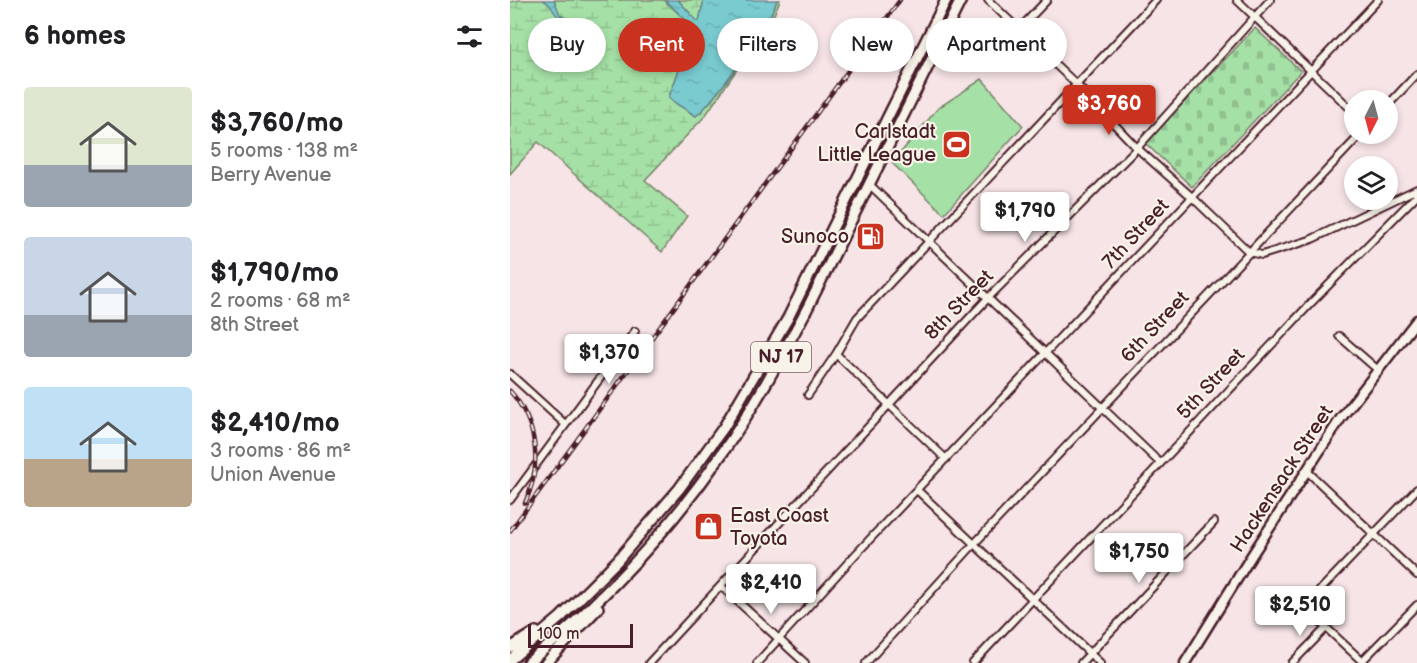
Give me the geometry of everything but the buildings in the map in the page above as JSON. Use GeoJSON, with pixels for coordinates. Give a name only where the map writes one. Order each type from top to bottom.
{"type":"FeatureCollection","features":[{"type":"Feature","properties":{"kind":"highway","name":"NJ 17"},"geometry":{"type":"LineString","coordinates":[[510,660],[561,617],[603,576],[703,458],[730,418],[788,318],[946,0]]}},
{"type":"Feature","properties":{"kind":"highway","name":"NJ 17"},"geometry":{"type":"LineString","coordinates":[[528,663],[589,609],[644,552],[689,498],[731,440],[782,356],[802,318],[962,0]]}},
{"type":"Feature","properties":{"kind":"highway"},"geometry":{"type":"LineString","coordinates":[[546,663],[596,610],[644,552]]}},
{"type":"Feature","properties":{"kind":"highway"},"geometry":{"type":"LineString","coordinates":[[510,648],[561,617]]}},
{"type":"Feature","properties":{"kind":"main road","name":"Hackensack Street"},"geometry":{"type":"LineString","coordinates":[[1185,663],[1341,418],[1417,320]]}},
{"type":"Feature","properties":{"kind":"street"},"geometry":{"type":"LineString","coordinates":[[988,0],[1006,18]]}},
{"type":"Feature","properties":{"kind":"street"},"geometry":{"type":"LineString","coordinates":[[1030,18],[1047,0]]}},
{"type":"Feature","properties":{"kind":"street"},"geometry":{"type":"LineString","coordinates":[[808,395],[857,318],[1156,0]]}},
{"type":"Feature","properties":{"kind":"street"},"geometry":{"type":"LineString","coordinates":[[1237,0],[1344,102]]}},
{"type":"Feature","properties":{"kind":"street","name":"8th Street"},"geometry":{"type":"LineString","coordinates":[[648,663],[988,298],[1137,148],[1270,0]]}},
{"type":"Feature","properties":{"kind":"street","name":"7th Street"},"geometry":{"type":"LineString","coordinates":[[757,663],[1378,0]]}},
{"type":"Feature","properties":{"kind":"street"},"geometry":{"type":"LineString","coordinates":[[1063,72],[1137,148],[1249,252],[1262,255],[1310,240],[1417,189]]}},
{"type":"Feature","properties":{"kind":"street"},"geometry":{"type":"LineString","coordinates":[[1398,94],[1417,74]]}},
{"type":"Feature","properties":{"kind":"street","name":"6th Street"},"geometry":{"type":"LineString","coordinates":[[866,663],[974,544],[1351,144]]}},
{"type":"Feature","properties":{"kind":"street"},"geometry":{"type":"LineString","coordinates":[[869,184],[1160,463]]}},
{"type":"Feature","properties":{"kind":"street","name":"5th Street"},"geometry":{"type":"LineString","coordinates":[[973,663],[1309,305],[1417,195]]}},
{"type":"Feature","properties":{"kind":"street"},"geometry":{"type":"LineString","coordinates":[[510,500],[635,331]]}},
{"type":"Feature","properties":{"kind":"street"},"geometry":{"type":"LineString","coordinates":[[1340,336],[1378,370]]}},
{"type":"Feature","properties":{"kind":"street"},"geometry":{"type":"LineString","coordinates":[[836,354],[946,459]]}},
{"type":"Feature","properties":{"kind":"street"},"geometry":{"type":"LineString","coordinates":[[510,374],[565,424]]}},
{"type":"Feature","properties":{"kind":"street"},"geometry":{"type":"LineString","coordinates":[[1307,471],[1417,574]]}},
{"type":"Feature","properties":{"kind":"street"},"geometry":{"type":"LineString","coordinates":[[1417,489],[1305,607],[1363,662],[1417,605]]}},
{"type":"Feature","properties":{"kind":"street"},"geometry":{"type":"LineString","coordinates":[[917,490],[1100,663]]}},
{"type":"Feature","properties":{"kind":"street"},"geometry":{"type":"LineString","coordinates":[[1081,663],[1214,522]]}},
{"type":"Feature","properties":{"kind":"street"},"geometry":{"type":"LineString","coordinates":[[721,586],[806,663]]}},
{"type":"Feature","properties":{"kind":"street"},"geometry":{"type":"LineString","coordinates":[[1292,663],[1326,628]]}},
{"type":"Feature","properties":{"kind":"green space"},"geometry":{"type":"Polygon","coordinates":[[[543,0],[551,4],[559,18],[528,18],[528,72],[606,72],[606,18],[566,18],[560,15],[554,0],[664,0],[683,18],[618,18],[618,72],[678,72],[669,97],[696,116],[735,72],[705,116],[645,180],[687,216],[662,252],[538,142],[510,174],[510,2],[543,0]]]}},
{"type":"Feature","properties":{"kind":"green space"},"geometry":{"type":"Polygon","coordinates":[[[678,0],[704,0],[700,18],[694,18],[678,0]]]}},
{"type":"Feature","properties":{"kind":"green space"},"geometry":{"type":"Polygon","coordinates":[[[777,0],[780,0],[773,17],[768,18],[777,0]]]}},
{"type":"Feature","properties":{"kind":"green space"},"geometry":{"type":"Polygon","coordinates":[[[1255,28],[1301,71],[1192,187],[1145,143],[1255,28]]]}},
{"type":"Feature","properties":{"kind":"green space","name":"Carlstadt Little League"},"geometry":{"type":"Polygon","coordinates":[[[982,79],[1023,126],[944,214],[892,163],[938,108],[982,79]]]}},
{"type":"Feature","properties":{"kind":"water"},"geometry":{"type":"Polygon","coordinates":[[[543,0],[554,0],[560,15],[566,18],[559,18],[543,0]]]}},
{"type":"Feature","properties":{"kind":"water"},"geometry":{"type":"Polygon","coordinates":[[[665,0],[678,0],[694,18],[684,18],[665,0]]]}},
{"type":"Feature","properties":{"kind":"water"},"geometry":{"type":"Polygon","coordinates":[[[704,0],[777,0],[768,18],[717,18],[717,72],[733,72],[696,116],[669,97],[678,72],[705,72],[705,18],[700,18],[704,0]]]}},
{"type":"Feature","properties":{"kind":"railway"},"geometry":{"type":"LineString","coordinates":[[510,531],[900,0]]}},
{"type":"Feature","properties":{"kind":"railway"},"geometry":{"type":"LineString","coordinates":[[510,391],[526,416],[534,444],[534,474],[525,503]]}},
{"type":"Feature","properties":{"kind":"place","name":"Carlstadt Little League"},"geometry":{"type":"Point","coordinates":[957,144]}},
{"type":"Feature","properties":{"kind":"place","name":"Sunoco"},"geometry":{"type":"Point","coordinates":[870,237]}},
{"type":"Feature","properties":{"kind":"place","name":"East Coast Toyota"},"geometry":{"type":"Point","coordinates":[709,527]}}]}
